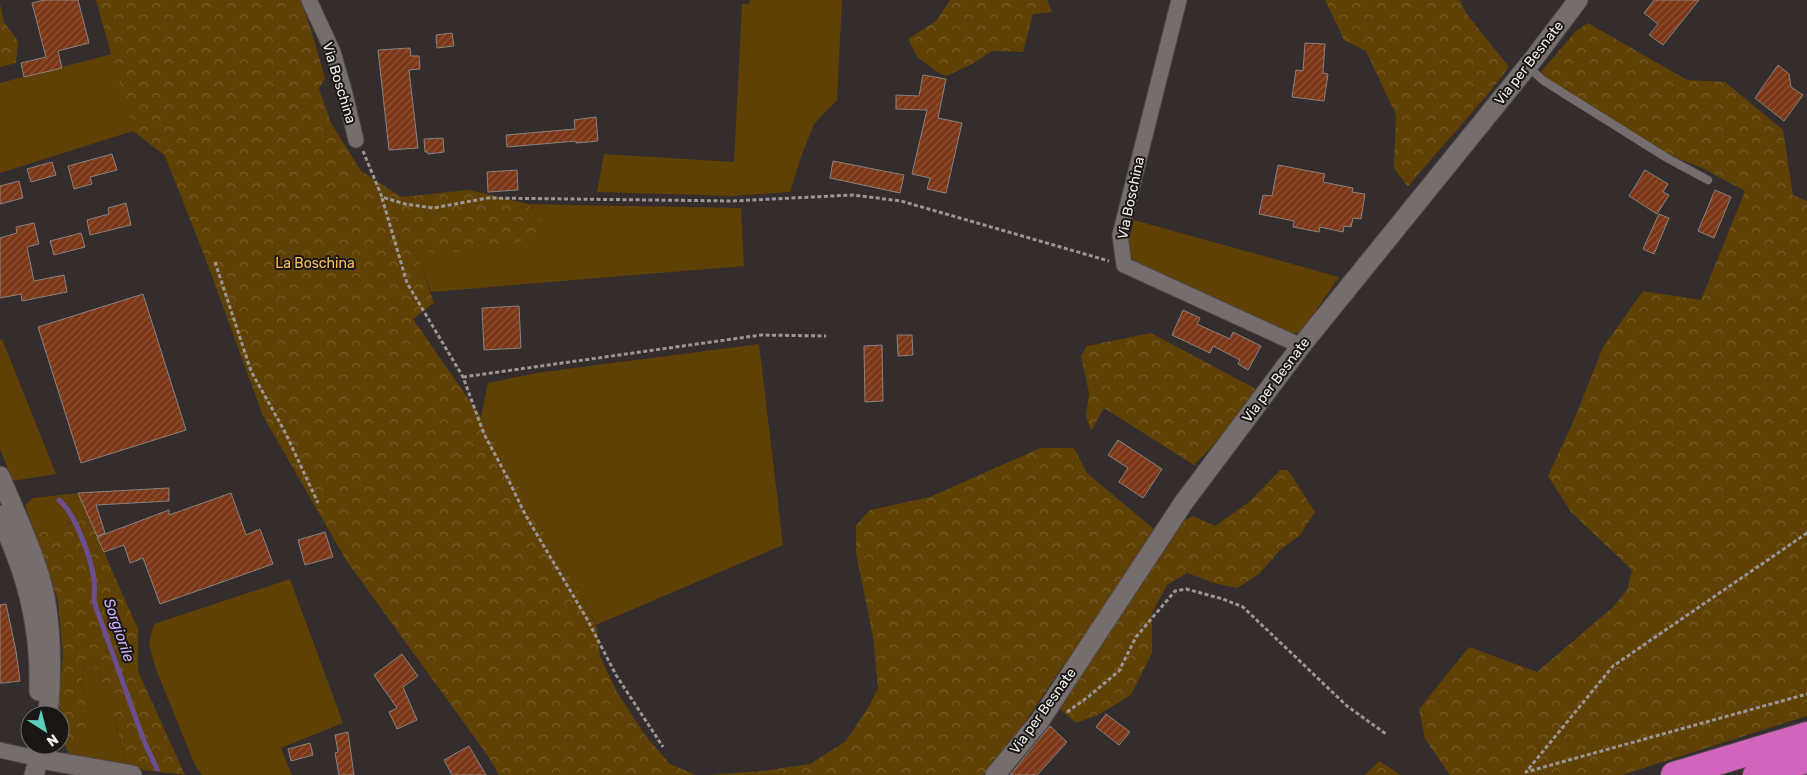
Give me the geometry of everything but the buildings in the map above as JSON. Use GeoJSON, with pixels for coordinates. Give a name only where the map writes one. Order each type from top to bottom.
{"type":"FeatureCollection","features":[{"type":"Feature","properties":{"kind":"highway"},"geometry":{"type":"LineString","coordinates":[[1674,775],[1807,735]]}},
{"type":"Feature","properties":{"kind":"highway"},"geometry":{"type":"LineString","coordinates":[[1756,775],[1807,760]]}},
{"type":"Feature","properties":{"kind":"street","name":"Via Boschina"},"geometry":{"type":"LineString","coordinates":[[309,0],[333,52],[356,140]]}},
{"type":"Feature","properties":{"kind":"street","name":"Via Boschina"},"geometry":{"type":"LineString","coordinates":[[1124,265],[1120,235],[1179,0]]}},
{"type":"Feature","properties":{"kind":"street","name":"Via per Besnate"},"geometry":{"type":"LineString","coordinates":[[995,775],[1043,714],[1184,502],[1301,346],[1578,0]]}},
{"type":"Feature","properties":{"kind":"street"},"geometry":{"type":"LineString","coordinates":[[1124,265],[1301,346]]}},
{"type":"Feature","properties":{"kind":"street"},"geometry":{"type":"LineString","coordinates":[[0,476],[35,564],[44,597],[52,648],[49,705]]}},
{"type":"Feature","properties":{"kind":"street"},"geometry":{"type":"LineString","coordinates":[[0,515],[21,568],[30,600],[37,649],[38,705]]}},
{"type":"Feature","properties":{"kind":"street"},"geometry":{"type":"LineString","coordinates":[[0,750],[132,775]]}},
{"type":"Feature","properties":{"kind":"lane"},"geometry":{"type":"LineString","coordinates":[[1527,66],[1544,81],[1667,158],[1708,180]]}},
{"type":"Feature","properties":{"kind":"path"},"geometry":{"type":"LineString","coordinates":[[356,140],[365,155],[382,197],[407,283],[463,377],[484,434],[526,516],[577,603],[616,675],[663,747]]}},
{"type":"Feature","properties":{"kind":"path"},"geometry":{"type":"LineString","coordinates":[[382,197],[405,204],[433,208],[488,198],[732,201],[853,196],[900,201],[1124,265]]}},
{"type":"Feature","properties":{"kind":"path"},"geometry":{"type":"LineString","coordinates":[[215,262],[251,371],[285,432],[318,503]]}},
{"type":"Feature","properties":{"kind":"path"},"geometry":{"type":"LineString","coordinates":[[463,377],[762,335],[826,336]]}},
{"type":"Feature","properties":{"kind":"path"},"geometry":{"type":"LineString","coordinates":[[1807,533],[1613,666],[1526,772],[1807,694]]}},
{"type":"Feature","properties":{"kind":"path"},"geometry":{"type":"LineString","coordinates":[[1043,714],[1055,718],[1074,708],[1109,680],[1119,671],[1136,637],[1165,602],[1175,591],[1186,589],[1223,599],[1243,607],[1347,706],[1386,734]]}},
{"type":"Feature","properties":{"kind":"green space","name":"La Boschina"},"geometry":{"type":"Polygon","coordinates":[[[96,0],[301,0],[325,78],[319,89],[331,123],[361,171],[401,197],[469,190],[528,204],[549,231],[509,245],[469,252],[417,252],[434,303],[413,319],[481,417],[535,518],[579,592],[597,628],[600,656],[617,692],[645,735],[670,764],[696,775],[499,775],[488,756],[346,560],[263,416],[206,260],[165,156],[133,131],[96,0]]]}},
{"type":"Feature","properties":{"kind":"green space"},"geometry":{"type":"Polygon","coordinates":[[[750,0],[842,0],[837,100],[814,124],[790,192],[734,196],[597,192],[604,154],[734,162],[742,4],[749,4],[750,0]]]}},
{"type":"Feature","properties":{"kind":"green space"},"geometry":{"type":"Polygon","coordinates":[[[950,0],[1047,0],[1052,12],[1033,14],[1023,52],[992,51],[972,64],[946,76],[937,72],[917,57],[908,39],[936,21],[950,0]]]}},
{"type":"Feature","properties":{"kind":"green space"},"geometry":{"type":"Polygon","coordinates":[[[1325,0],[1460,0],[1466,13],[1509,67],[1485,98],[1408,187],[1394,168],[1396,115],[1366,51],[1344,40],[1325,0]]]}},
{"type":"Feature","properties":{"kind":"green space"},"geometry":{"type":"Polygon","coordinates":[[[0,4],[4,22],[18,41],[16,63],[0,67],[0,4]]]}},
{"type":"Feature","properties":{"kind":"green space"},"geometry":{"type":"Polygon","coordinates":[[[1588,23],[1687,80],[1725,82],[1783,130],[1793,195],[1807,201],[1807,716],[1622,775],[1450,775],[1425,739],[1419,709],[1469,647],[1537,672],[1613,607],[1627,590],[1632,570],[1571,512],[1548,476],[1574,420],[1603,347],[1643,291],[1701,300],[1745,191],[1702,168],[1664,153],[1574,102],[1541,72],[1575,32],[1588,23]]]}},
{"type":"Feature","properties":{"kind":"green space"},"geometry":{"type":"Polygon","coordinates":[[[112,54],[133,131],[0,173],[0,83],[112,54]]]}},
{"type":"Feature","properties":{"kind":"green space"},"geometry":{"type":"Polygon","coordinates":[[[528,204],[741,208],[744,266],[431,292],[417,252],[470,252],[549,231],[528,204]]]}},
{"type":"Feature","properties":{"kind":"green space"},"geometry":{"type":"Polygon","coordinates":[[[1134,220],[1339,277],[1301,332],[1289,335],[1142,269],[1131,257],[1128,246],[1134,220]]]}},
{"type":"Feature","properties":{"kind":"green space"},"geometry":{"type":"Polygon","coordinates":[[[1151,333],[1256,389],[1217,441],[1194,465],[1104,408],[1091,431],[1086,416],[1089,393],[1081,356],[1087,346],[1151,333]]]}},
{"type":"Feature","properties":{"kind":"green space"},"geometry":{"type":"Polygon","coordinates":[[[2,339],[56,474],[13,481],[0,449],[0,340],[2,339]]]}},
{"type":"Feature","properties":{"kind":"green space"},"geometry":{"type":"Polygon","coordinates":[[[759,344],[783,545],[596,625],[579,592],[535,518],[481,417],[488,383],[536,373],[759,344]]]}},
{"type":"Feature","properties":{"kind":"green space"},"geometry":{"type":"Polygon","coordinates":[[[1040,448],[1074,448],[1087,473],[1155,530],[1090,630],[1064,664],[1003,755],[983,775],[707,775],[763,771],[810,764],[846,741],[869,706],[878,688],[873,637],[856,553],[856,525],[870,510],[930,497],[1040,448]]]}},
{"type":"Feature","properties":{"kind":"green space"},"geometry":{"type":"Polygon","coordinates":[[[1280,470],[1288,470],[1315,512],[1300,535],[1280,550],[1259,574],[1237,588],[1214,583],[1187,573],[1167,585],[1152,613],[1152,653],[1131,695],[1098,715],[1076,723],[1059,708],[1182,522],[1193,516],[1215,526],[1249,502],[1280,470]]]}},
{"type":"Feature","properties":{"kind":"green space"},"geometry":{"type":"Polygon","coordinates":[[[78,493],[89,518],[35,534],[25,505],[33,498],[78,493]]]}},
{"type":"Feature","properties":{"kind":"green space"},"geometry":{"type":"Polygon","coordinates":[[[89,518],[138,629],[138,671],[185,775],[127,768],[114,715],[98,670],[84,661],[82,680],[90,733],[75,748],[70,744],[70,705],[58,705],[58,701],[63,655],[58,600],[35,534],[89,518]]]}},
{"type":"Feature","properties":{"kind":"green space"},"geometry":{"type":"Polygon","coordinates":[[[290,579],[343,723],[281,748],[292,775],[202,775],[195,765],[155,667],[149,643],[154,624],[290,579]]]}},
{"type":"Feature","properties":{"kind":"green space"},"geometry":{"type":"Polygon","coordinates":[[[84,661],[98,670],[114,715],[127,768],[71,759],[70,744],[75,748],[88,711],[82,680],[84,661]]]}},
{"type":"Feature","properties":{"kind":"green space"},"geometry":{"type":"Polygon","coordinates":[[[1379,761],[1401,775],[1365,775],[1379,761]]]}},
{"type":"Feature","properties":{"kind":"waterway","name":"Sorgiorile"},"geometry":{"type":"LineString","coordinates":[[59,500],[71,515],[86,548],[94,579],[94,602],[144,741],[157,769]]}}]}
